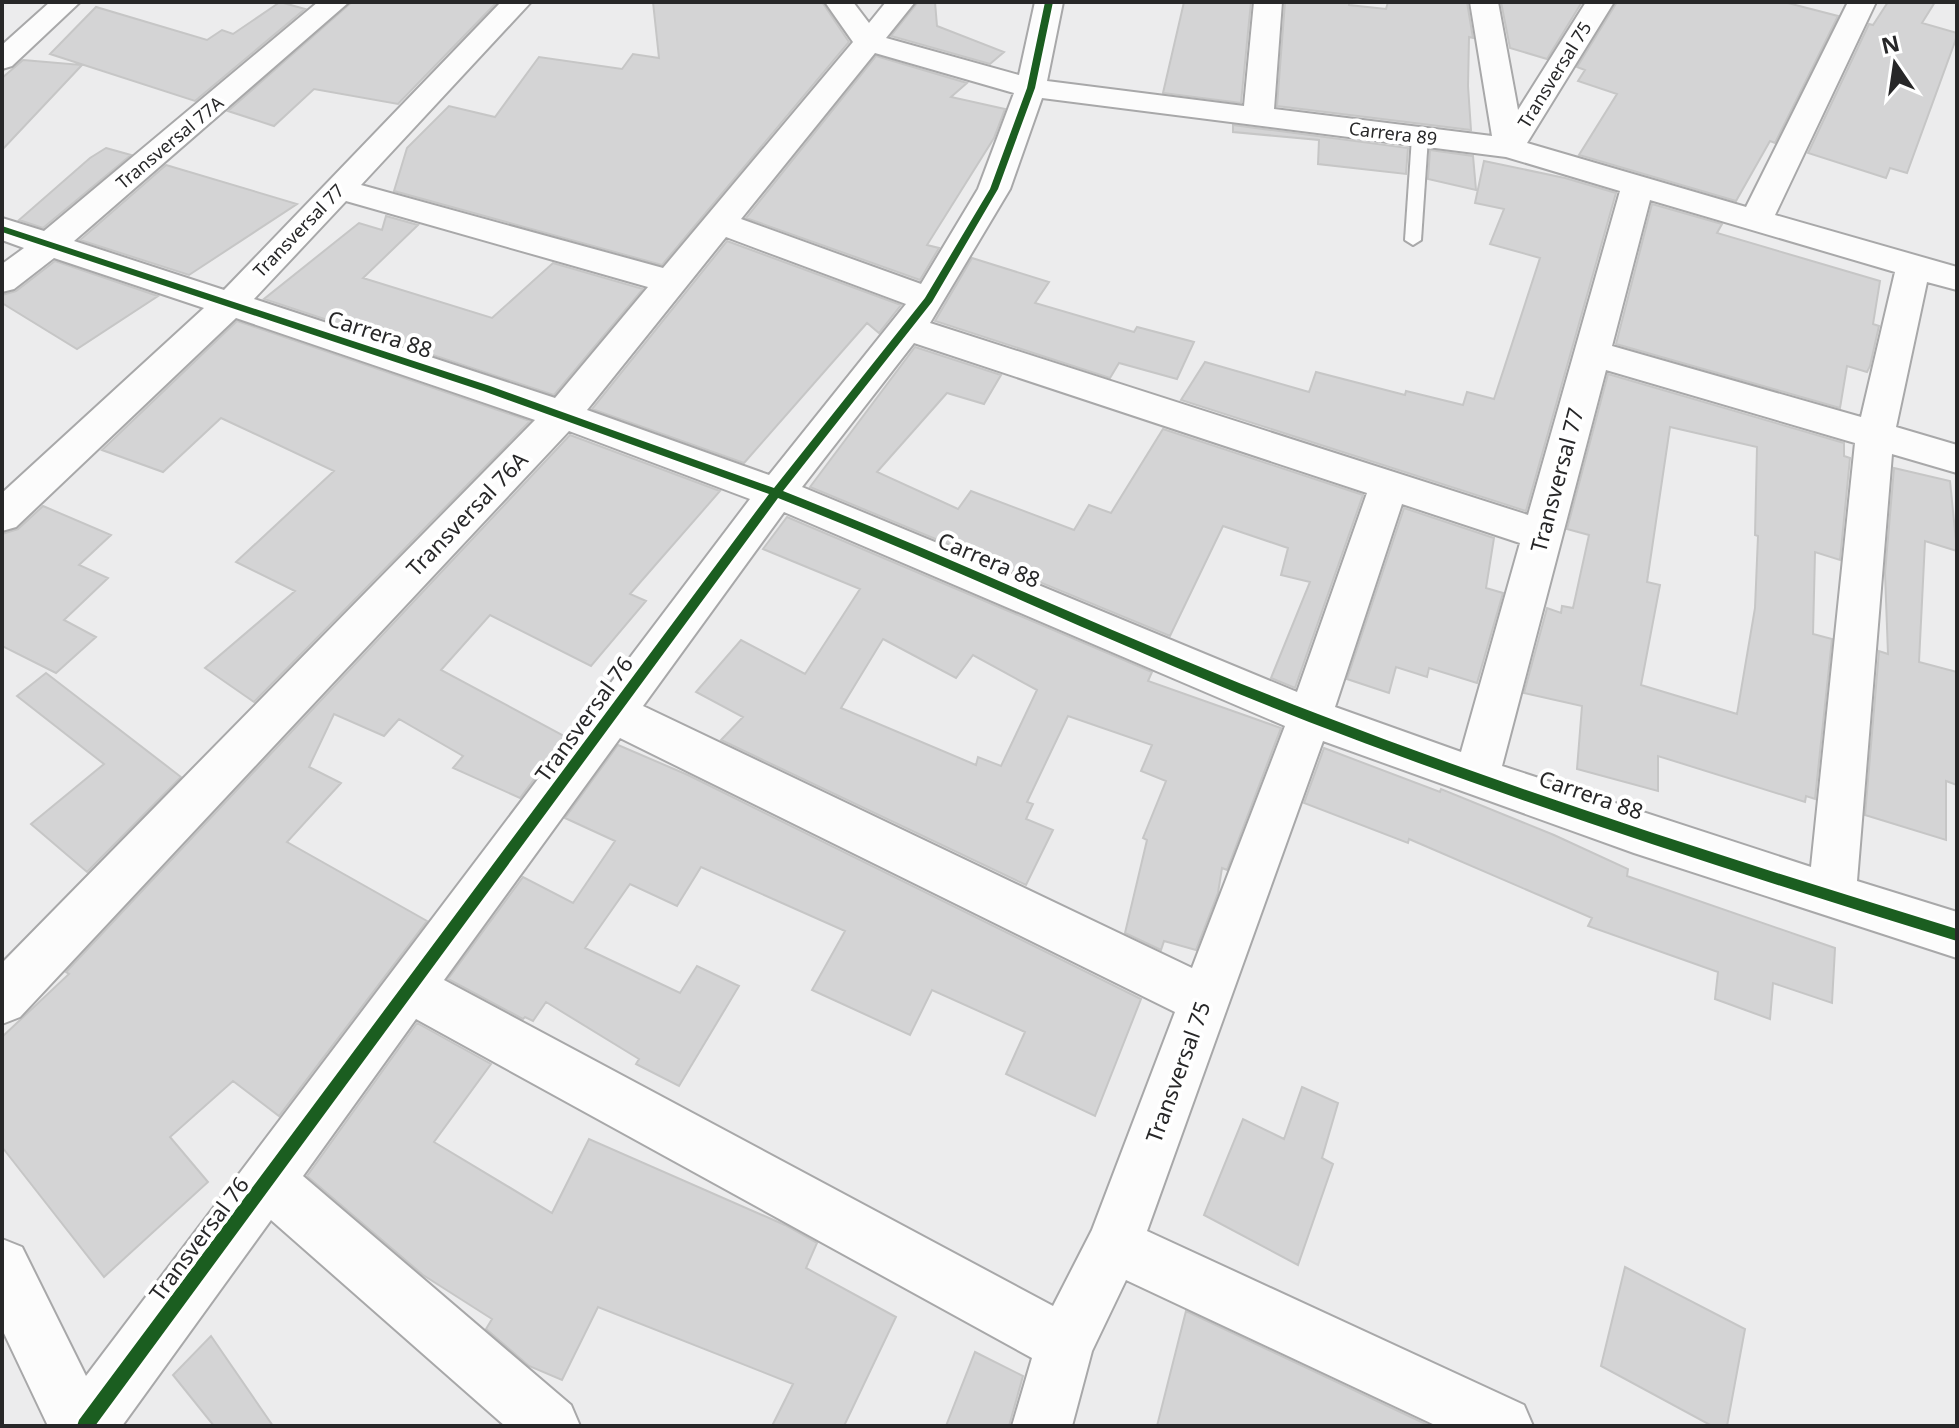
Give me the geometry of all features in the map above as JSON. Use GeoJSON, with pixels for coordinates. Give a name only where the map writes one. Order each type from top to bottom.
{"type":"FeatureCollection","features":[{"type":"Feature","properties":{"kind":"street"},"geometry":{"type":"LineString","coordinates":[[2,60],[66,2]]}},
{"type":"Feature","properties":{"kind":"street","name":"Transversal 77A"},"geometry":{"type":"LineString","coordinates":[[2,281],[49,245],[335,2]]}},
{"type":"Feature","properties":{"kind":"street","name":"Transversal 77"},"geometry":{"type":"LineString","coordinates":[[2,516],[229,305],[517,2]]}},
{"type":"Feature","properties":{"kind":"street"},"geometry":{"type":"LineString","coordinates":[[839,2],[868,42]]}},
{"type":"Feature","properties":{"kind":"street","name":"Transversal 76A"},"geometry":{"type":"LineString","coordinates":[[2,999],[561,416],[901,2]]}},
{"type":"Feature","properties":{"kind":"street","name":"Transversal 76"},"geometry":{"type":"LineString","coordinates":[[85,1426],[776,493],[919,315],[994,189],[1031,88],[1049,2]]}},
{"type":"Feature","properties":{"kind":"street"},"geometry":{"type":"LineString","coordinates":[[1258,118],[1268,2]]}},
{"type":"Feature","properties":{"kind":"street"},"geometry":{"type":"LineString","coordinates":[[1484,2],[1509,148]]}},
{"type":"Feature","properties":{"kind":"street","name":"Transversal 75"},"geometry":{"type":"LineString","coordinates":[[1509,148],[1600,2]]}},
{"type":"Feature","properties":{"kind":"street"},"geometry":{"type":"LineString","coordinates":[[1756,220],[1862,2]]}},
{"type":"Feature","properties":{"kind":"street","name":"Carrera 89"},"geometry":{"type":"LineString","coordinates":[[868,42],[1031,88],[1509,148],[1957,279]]}},
{"type":"Feature","properties":{"kind":"street","name":"Transversal 77"},"geometry":{"type":"LineString","coordinates":[[1477,777],[1638,184]]}},
{"type":"Feature","properties":{"kind":"street"},"geometry":{"type":"LineString","coordinates":[[339,189],[671,282]]}},
{"type":"Feature","properties":{"kind":"street"},"geometry":{"type":"LineString","coordinates":[[719,223],[919,315],[1389,484],[1542,535]]}},
{"type":"Feature","properties":{"kind":"street","name":"Carrera 88"},"geometry":{"type":"LineString","coordinates":[[2,229],[561,416],[776,493],[1310,717],[1832,897],[1957,935]]}},
{"type":"Feature","properties":{"kind":"street"},"geometry":{"type":"LineString","coordinates":[[1832,897],[1875,437],[1913,268]]}},
{"type":"Feature","properties":{"kind":"street"},"geometry":{"type":"LineString","coordinates":[[1592,353],[1957,459]]}},
{"type":"Feature","properties":{"kind":"street","name":"Transversal 75"},"geometry":{"type":"LineString","coordinates":[[1042,1426],[1065,1344],[1114,1245],[1310,717],[1389,484]]}},
{"type":"Feature","properties":{"kind":"street"},"geometry":{"type":"LineString","coordinates":[[613,713],[1205,1000]]}},
{"type":"Feature","properties":{"kind":"street"},"geometry":{"type":"LineString","coordinates":[[410,989],[1065,1344]]}},
{"type":"Feature","properties":{"kind":"street"},"geometry":{"type":"LineString","coordinates":[[267,1181],[550,1426]]}},
{"type":"Feature","properties":{"kind":"street"},"geometry":{"type":"LineString","coordinates":[[1114,1245],[1503,1426]]}},
{"type":"Feature","properties":{"kind":"street"},"geometry":{"type":"LineString","coordinates":[[2,1267],[79,1426]]}},
{"type":"Feature","properties":{"kind":"lane"},"geometry":{"type":"LineString","coordinates":[[1413,240],[1420,137]]}},
{"type":"Feature","properties":{"kind":"building"},"geometry":{"type":"Polygon","coordinates":[[[280,2],[305,9],[195,101],[50,54],[96,7],[207,40],[222,30],[233,34],[280,2]]]}},
{"type":"Feature","properties":{"kind":"building"},"geometry":{"type":"Polygon","coordinates":[[[352,2],[497,2],[398,104],[314,89],[274,126],[228,111],[352,2]]]}},
{"type":"Feature","properties":{"kind":"building"},"geometry":{"type":"Polygon","coordinates":[[[653,2],[822,2],[849,42],[662,265],[394,191],[407,148],[449,106],[495,117],[539,57],[622,69],[633,54],[659,58],[653,2]]]}},
{"type":"Feature","properties":{"kind":"building"},"geometry":{"type":"Polygon","coordinates":[[[918,2],[935,2],[937,26],[1004,52],[990,64],[891,36],[918,2]]]}},
{"type":"Feature","properties":{"kind":"building"},"geometry":{"type":"Polygon","coordinates":[[[1184,2],[1251,2],[1241,103],[1163,93],[1184,2]]]}},
{"type":"Feature","properties":{"kind":"building"},"geometry":{"type":"Polygon","coordinates":[[[1285,2],[1349,2],[1349,5],[1386,9],[1388,2],[1467,2],[1473,38],[1469,37],[1471,130],[1277,106],[1285,2]]]}},
{"type":"Feature","properties":{"kind":"building"},"geometry":{"type":"Polygon","coordinates":[[[1501,2],[1582,2],[1547,59],[1510,48],[1501,2]]]}},
{"type":"Feature","properties":{"kind":"building"},"geometry":{"type":"Polygon","coordinates":[[[1617,2],[1784,2],[1838,16],[1775,143],[1770,141],[1736,201],[1579,155],[1617,94],[1578,81],[1585,70],[1577,67],[1617,2]]]}},
{"type":"Feature","properties":{"kind":"building"},"geometry":{"type":"Polygon","coordinates":[[[1888,2],[1935,2],[1922,23],[1957,33],[1957,36],[1907,173],[1890,168],[1886,178],[1808,153],[1869,24],[1873,25],[1888,2]]]}},
{"type":"Feature","properties":{"kind":"building"},"geometry":{"type":"Polygon","coordinates":[[[876,56],[967,83],[951,97],[1005,109],[994,138],[927,245],[939,248],[920,280],[746,218],[876,56]]]}},
{"type":"Feature","properties":{"kind":"building"},"geometry":{"type":"Polygon","coordinates":[[[23,60],[82,65],[2,150],[2,78],[23,60]]]}},
{"type":"Feature","properties":{"kind":"building"},"geometry":{"type":"Polygon","coordinates":[[[1233,125],[1408,148],[1406,174],[1318,164],[1319,140],[1233,132],[1233,125]]]}},
{"type":"Feature","properties":{"kind":"building"},"geometry":{"type":"Polygon","coordinates":[[[106,148],[131,155],[43,228],[19,220],[90,158],[106,148]]]}},
{"type":"Feature","properties":{"kind":"building"},"geometry":{"type":"Polygon","coordinates":[[[1430,150],[1473,156],[1476,190],[1428,179],[1430,150]]]}},
{"type":"Feature","properties":{"kind":"building"},"geometry":{"type":"Polygon","coordinates":[[[1484,161],[1565,178],[1616,193],[1526,511],[1181,400],[1205,362],[1309,392],[1316,372],[1405,395],[1406,391],[1463,405],[1467,392],[1494,399],[1540,258],[1490,244],[1504,209],[1475,203],[1484,161]]]}},
{"type":"Feature","properties":{"kind":"building"},"geometry":{"type":"Polygon","coordinates":[[[166,165],[297,204],[189,275],[80,240],[166,165]]]}},
{"type":"Feature","properties":{"kind":"building"},"geometry":{"type":"Polygon","coordinates":[[[1652,204],[1722,224],[1717,233],[1880,281],[1873,324],[1879,326],[1870,366],[1867,372],[1847,366],[1840,408],[1616,344],[1652,204]]]}},
{"type":"Feature","properties":{"kind":"building"},"geometry":{"type":"Polygon","coordinates":[[[386,216],[418,225],[363,278],[492,318],[553,263],[643,289],[554,395],[264,299],[359,223],[382,230],[386,216]]]}},
{"type":"Feature","properties":{"kind":"building"},"geometry":{"type":"Polygon","coordinates":[[[727,241],[901,305],[879,333],[867,323],[744,463],[592,409],[727,241]]]}},
{"type":"Feature","properties":{"kind":"building"},"geometry":{"type":"Polygon","coordinates":[[[972,258],[1049,282],[1035,303],[1134,332],[1137,327],[1194,342],[1177,379],[1119,363],[1110,378],[935,321],[972,258]]]}},
{"type":"Feature","properties":{"kind":"building"},"geometry":{"type":"Polygon","coordinates":[[[55,261],[158,296],[77,349],[2,303],[2,295],[16,291],[55,261]]]}},
{"type":"Feature","properties":{"kind":"building"},"geometry":{"type":"Polygon","coordinates":[[[237,321],[530,421],[254,702],[205,668],[295,591],[236,562],[334,471],[221,418],[163,472],[102,450],[237,321]]]}},
{"type":"Feature","properties":{"kind":"building"},"geometry":{"type":"Polygon","coordinates":[[[915,347],[1001,375],[984,404],[947,393],[877,472],[958,509],[971,491],[1074,530],[1089,505],[1111,513],[1163,429],[1363,495],[1295,688],[1271,678],[1310,582],[1281,575],[1288,548],[1223,526],[1170,636],[810,487],[915,347]]]}},
{"type":"Feature","properties":{"kind":"building"},"geometry":{"type":"Polygon","coordinates":[[[1608,374],[1844,443],[1844,456],[1850,458],[1840,560],[1815,552],[1813,634],[1832,639],[1815,799],[1806,796],[1805,802],[1658,756],[1658,791],[1577,769],[1582,706],[1524,693],[1547,608],[1561,613],[1562,606],[1573,608],[1589,535],[1567,529],[1608,374]],[[1670,427],[1647,582],[1660,585],[1641,685],[1737,714],[1755,608],[1757,447],[1670,427]]]}},
{"type":"Feature","properties":{"kind":"building"},"geometry":{"type":"Polygon","coordinates":[[[570,435],[720,491],[630,594],[646,601],[591,666],[490,615],[441,670],[566,737],[520,798],[453,768],[463,756],[399,719],[384,736],[334,714],[309,767],[341,783],[287,842],[427,921],[279,1116],[233,1081],[170,1137],[208,1182],[104,1277],[2,1147],[2,1037],[69,974],[66,972],[570,435]]]}},
{"type":"Feature","properties":{"kind":"building"},"geometry":{"type":"Polygon","coordinates":[[[1894,468],[1950,481],[1957,551],[1925,541],[1919,662],[1957,672],[1957,785],[1946,781],[1946,840],[1865,815],[1879,651],[1888,654],[1885,573],[1894,468]]]}},
{"type":"Feature","properties":{"kind":"building"},"geometry":{"type":"Polygon","coordinates":[[[43,506],[111,535],[79,565],[108,578],[64,620],[96,637],[56,673],[2,646],[2,534],[18,529],[43,506]]]}},
{"type":"Feature","properties":{"kind":"building"},"geometry":{"type":"Polygon","coordinates":[[[1404,508],[1494,538],[1486,588],[1503,593],[1477,683],[1429,668],[1427,677],[1396,667],[1389,693],[1347,679],[1404,508]]]}},
{"type":"Feature","properties":{"kind":"building"},"geometry":{"type":"Polygon","coordinates":[[[787,517],[1152,672],[1148,681],[1281,728],[1227,870],[1222,868],[1218,893],[1196,950],[1164,941],[1161,950],[1125,933],[1147,840],[1143,838],[1166,781],[1141,771],[1152,745],[1068,716],[1027,802],[1033,804],[1026,819],[1053,830],[1026,885],[721,740],[743,717],[696,692],[741,640],[805,674],[860,589],[763,549],[787,517]],[[883,639],[841,708],[976,765],[978,757],[1001,766],[1037,690],[973,655],[956,678],[883,639]]]}},
{"type":"Feature","properties":{"kind":"building"},"geometry":{"type":"Polygon","coordinates":[[[46,673],[181,777],[87,872],[31,824],[104,764],[17,696],[46,673]]]}},
{"type":"Feature","properties":{"kind":"building"},"geometry":{"type":"Polygon","coordinates":[[[618,745],[688,775],[1141,999],[1095,1116],[1006,1074],[1025,1032],[932,990],[910,1035],[812,990],[845,931],[701,867],[677,906],[630,884],[585,948],[680,993],[697,966],[739,986],[679,1086],[636,1064],[639,1059],[546,1002],[533,1021],[523,1019],[448,979],[523,877],[573,903],[615,841],[565,818],[618,745]]]}},
{"type":"Feature","properties":{"kind":"building"},"geometry":{"type":"Polygon","coordinates":[[[1324,748],[1440,792],[1441,789],[1554,835],[1628,869],[1627,876],[1835,948],[1832,1003],[1773,983],[1770,1019],[1715,999],[1718,972],[1588,926],[1592,918],[1409,839],[1408,843],[1304,803],[1324,748]]]}},
{"type":"Feature","properties":{"kind":"building"},"geometry":{"type":"Polygon","coordinates":[[[417,1023],[491,1064],[434,1142],[552,1213],[589,1139],[785,1225],[817,1243],[806,1268],[896,1317],[844,1426],[772,1426],[793,1384],[598,1307],[562,1380],[529,1366],[486,1329],[492,1319],[423,1275],[307,1176],[417,1023]]]}},
{"type":"Feature","properties":{"kind":"building"},"geometry":{"type":"Polygon","coordinates":[[[1302,1087],[1338,1103],[1322,1158],[1333,1164],[1298,1265],[1204,1215],[1243,1119],[1284,1139],[1302,1087]]]}},
{"type":"Feature","properties":{"kind":"building"},"geometry":{"type":"Polygon","coordinates":[[[1625,1267],[1745,1329],[1727,1426],[1712,1426],[1601,1366],[1625,1267]]]}},
{"type":"Feature","properties":{"kind":"building"},"geometry":{"type":"Polygon","coordinates":[[[1186,1311],[1430,1426],[1157,1426],[1186,1311]]]}},
{"type":"Feature","properties":{"kind":"building"},"geometry":{"type":"Polygon","coordinates":[[[211,1336],[273,1426],[214,1426],[173,1375],[211,1336]]]}},
{"type":"Feature","properties":{"kind":"building"},"geometry":{"type":"Polygon","coordinates":[[[975,1352],[1023,1376],[1009,1426],[946,1426],[975,1352]]]}},
{"type":"Feature","properties":{"kind":"cycle path"},"geometry":{"type":"LineString","coordinates":[[85,1426],[776,493],[929,300],[994,189],[1031,88],[1049,2]]}},
{"type":"Feature","properties":{"kind":"cycle path"},"geometry":{"type":"LineString","coordinates":[[2,229],[678,456],[842,519],[1314,718],[1634,832],[1957,935]]}}]}
